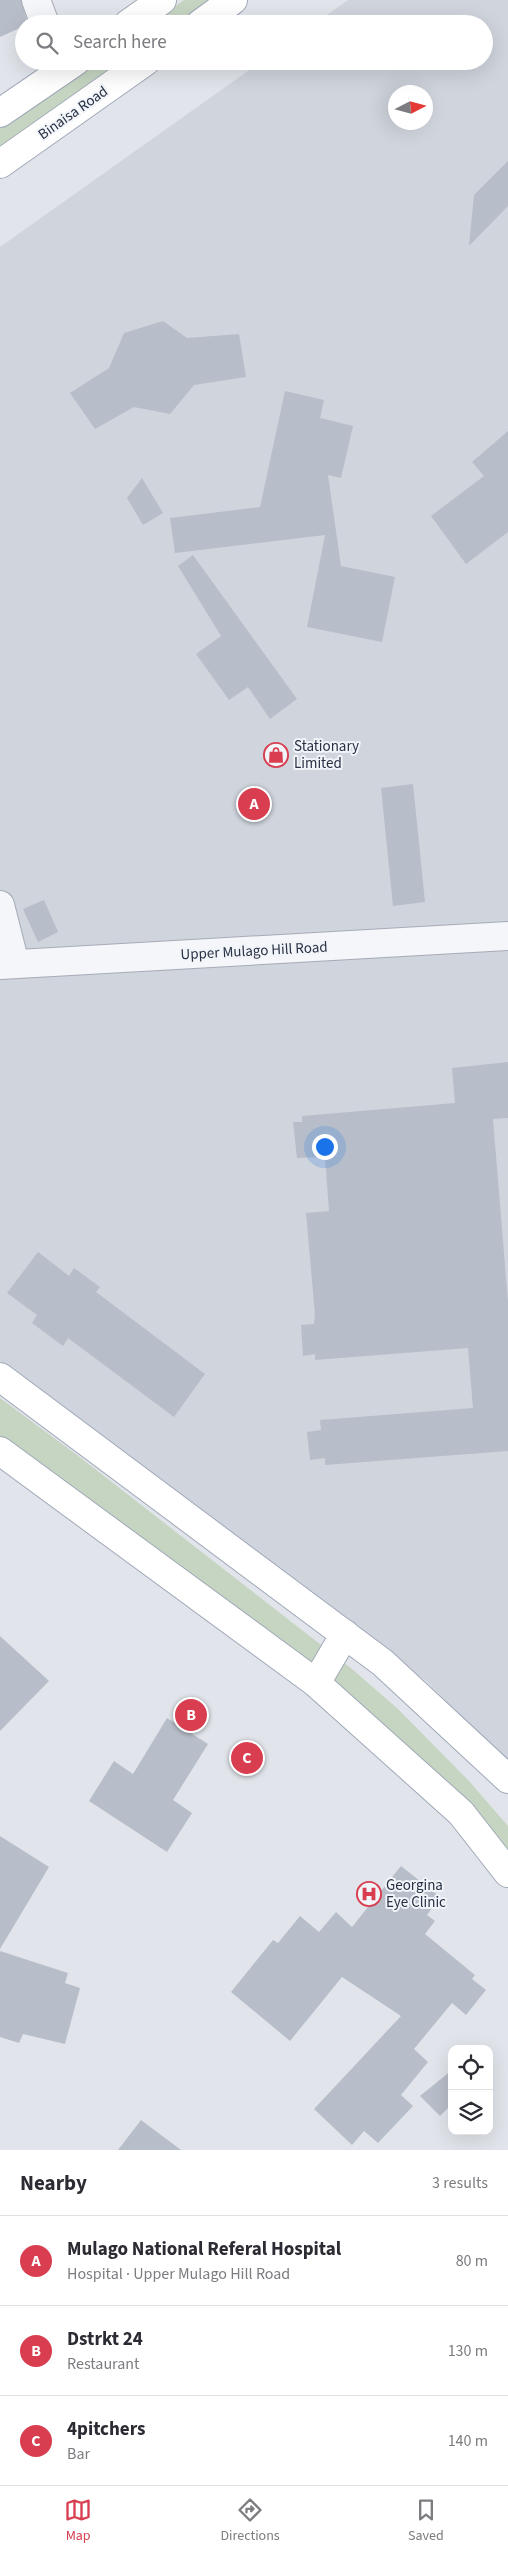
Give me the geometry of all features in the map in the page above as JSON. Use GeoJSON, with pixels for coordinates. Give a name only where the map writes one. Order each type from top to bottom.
{"type":"FeatureCollection","features":[{"type":"Feature","properties":{"kind":"main road"},"geometry":{"type":"LineString","coordinates":[[141,15],[162,0]]}},
{"type":"Feature","properties":{"kind":"main road"},"geometry":{"type":"LineString","coordinates":[[212,15],[233,0]]}},
{"type":"Feature","properties":{"kind":"main road"},"geometry":{"type":"LineString","coordinates":[[0,113],[59,70]]}},
{"type":"Feature","properties":{"kind":"main road","name":"Binaisa Road"},"geometry":{"type":"LineString","coordinates":[[0,164],[133,70]]}},
{"type":"Feature","properties":{"kind":"main road"},"geometry":{"type":"LineString","coordinates":[[0,1377],[383,1663],[508,1779]]}},
{"type":"Feature","properties":{"kind":"main road"},"geometry":{"type":"LineString","coordinates":[[0,1451],[316,1683],[461,1813],[508,1874]]}},
{"type":"Feature","properties":{"kind":"main road"},"geometry":{"type":"LineString","coordinates":[[316,1683],[345,1634]]}},
{"type":"Feature","properties":{"kind":"street"},"geometry":{"type":"LineString","coordinates":[[36,0],[42,15]]}},
{"type":"Feature","properties":{"kind":"street"},"geometry":{"type":"LineString","coordinates":[[0,904],[7,964]]}},
{"type":"Feature","properties":{"kind":"street","name":"Upper Mulago Hill Road"},"geometry":{"type":"LineString","coordinates":[[7,964],[508,936]]}},
{"type":"Feature","properties":{"kind":"shaded area"},"geometry":{"type":"Polygon","coordinates":[[[348,0],[508,0],[508,1762],[425,1680],[262,1565],[0,1361],[0,247],[249,70],[493,70],[493,15],[327,15],[348,0]]]}},
{"type":"Feature","properties":{"kind":"green space"},"geometry":{"type":"Polygon","coordinates":[[[184,0],[214,0],[194,15],[163,15],[184,0]]]}},
{"type":"Feature","properties":{"kind":"green space"},"geometry":{"type":"Polygon","coordinates":[[[83,70],[116,70],[0,151],[0,128],[83,70]]]}},
{"type":"Feature","properties":{"kind":"green space"},"geometry":{"type":"Polygon","coordinates":[[[0,1398],[77,1455],[352,1669],[398,1709],[469,1781],[508,1826],[508,1852],[405,1746],[338,1686],[0,1437],[0,1398]]]}},
{"type":"Feature","properties":{"kind":"building"},"geometry":{"type":"Polygon","coordinates":[[[0,0],[21,0],[25,15],[15,15],[15,30],[0,37],[0,0]]]}},
{"type":"Feature","properties":{"kind":"building"},"geometry":{"type":"Polygon","coordinates":[[[508,161],[508,206],[469,246],[474,195],[508,161]]]}},
{"type":"Feature","properties":{"kind":"building"},"geometry":{"type":"Polygon","coordinates":[[[163,321],[187,338],[239,334],[246,377],[194,385],[170,414],[134,407],[95,429],[70,393],[109,368],[124,333],[163,321]]]}},
{"type":"Feature","properties":{"kind":"building"},"geometry":{"type":"Polygon","coordinates":[[[285,391],[324,400],[320,418],[353,426],[341,478],[328,475],[341,566],[395,577],[382,642],[307,627],[325,535],[175,553],[170,518],[260,507],[285,391]]]}},
{"type":"Feature","properties":{"kind":"building"},"geometry":{"type":"Polygon","coordinates":[[[508,431],[508,532],[466,564],[431,516],[484,476],[472,462],[508,431]]]}},
{"type":"Feature","properties":{"kind":"building"},"geometry":{"type":"Polygon","coordinates":[[[142,478],[163,513],[143,525],[127,498],[142,478]]]}},
{"type":"Feature","properties":{"kind":"building"},"geometry":{"type":"Polygon","coordinates":[[[193,555],[297,699],[270,719],[248,687],[229,700],[196,654],[221,636],[178,566],[193,555]]]}},
{"type":"Feature","properties":{"kind":"building"},"geometry":{"type":"Polygon","coordinates":[[[413,784],[425,902],[393,906],[381,788],[413,784]]]}},
{"type":"Feature","properties":{"kind":"building"},"geometry":{"type":"Polygon","coordinates":[[[44,900],[58,932],[38,942],[23,909],[44,900]]]}},
{"type":"Feature","properties":{"kind":"building"},"geometry":{"type":"Polygon","coordinates":[[[508,1062],[508,1118],[493,1119],[508,1302],[508,1451],[325,1465],[325,1458],[310,1460],[307,1432],[321,1430],[320,1420],[473,1408],[468,1348],[315,1360],[315,1354],[303,1356],[301,1325],[314,1324],[315,1315],[306,1213],[329,1211],[325,1157],[297,1158],[293,1122],[302,1122],[302,1116],[455,1103],[452,1068],[508,1062]]]}},
{"type":"Feature","properties":{"kind":"building"},"geometry":{"type":"Polygon","coordinates":[[[38,1252],[69,1276],[74,1268],[100,1287],[96,1292],[205,1374],[174,1417],[68,1338],[63,1346],[32,1323],[37,1315],[7,1293],[38,1252]]]}},
{"type":"Feature","properties":{"kind":"building"},"geometry":{"type":"Polygon","coordinates":[[[0,1636],[49,1681],[0,1731],[0,1636]]]}},
{"type":"Feature","properties":{"kind":"building"},"geometry":{"type":"Polygon","coordinates":[[[167,1718],[208,1744],[173,1800],[192,1813],[167,1852],[89,1801],[114,1761],[133,1774],[167,1718]]]}},
{"type":"Feature","properties":{"kind":"building"},"geometry":{"type":"Polygon","coordinates":[[[0,1836],[49,1867],[0,1949],[0,1836]]]}},
{"type":"Feature","properties":{"kind":"building"},"geometry":{"type":"Polygon","coordinates":[[[401,1866],[440,1897],[427,1915],[435,1921],[425,1934],[475,1975],[472,1979],[486,1990],[466,2015],[452,2003],[414,2049],[428,2062],[401,2095],[413,2106],[378,2143],[364,2131],[352,2145],[314,2109],[401,2016],[342,1977],[290,2041],[231,1992],[273,1940],[278,1943],[300,1916],[319,1932],[336,1912],[352,1927],[401,1866]]]}},
{"type":"Feature","properties":{"kind":"building"},"geometry":{"type":"Polygon","coordinates":[[[0,1951],[68,1973],[65,1983],[80,1988],[65,2044],[23,2034],[19,2043],[0,2037],[0,1951]]]}},
{"type":"Feature","properties":{"kind":"building"},"geometry":{"type":"Polygon","coordinates":[[[448,2073],[448,2108],[440,2116],[420,2096],[448,2073]]]}},
{"type":"Feature","properties":{"kind":"building"},"geometry":{"type":"Polygon","coordinates":[[[141,2120],[181,2150],[118,2150],[141,2120]]]}},
{"type":"Feature","properties":{"kind":"place","name":"Stationary Limited"},"geometry":{"type":"Point","coordinates":[276,755]}},
{"type":"Feature","properties":{"kind":"place","name":"Mulago National Referal Hospital"},"geometry":{"type":"Point","coordinates":[254,804]}},
{"type":"Feature","properties":{"kind":"place","name":"Dstrkt 24"},"geometry":{"type":"Point","coordinates":[191,1715]}},
{"type":"Feature","properties":{"kind":"place","name":"4pitchers"},"geometry":{"type":"Point","coordinates":[247,1758]}},
{"type":"Feature","properties":{"kind":"place","name":"Georgina Eye Clinic"},"geometry":{"type":"Point","coordinates":[369,1894]}}]}
